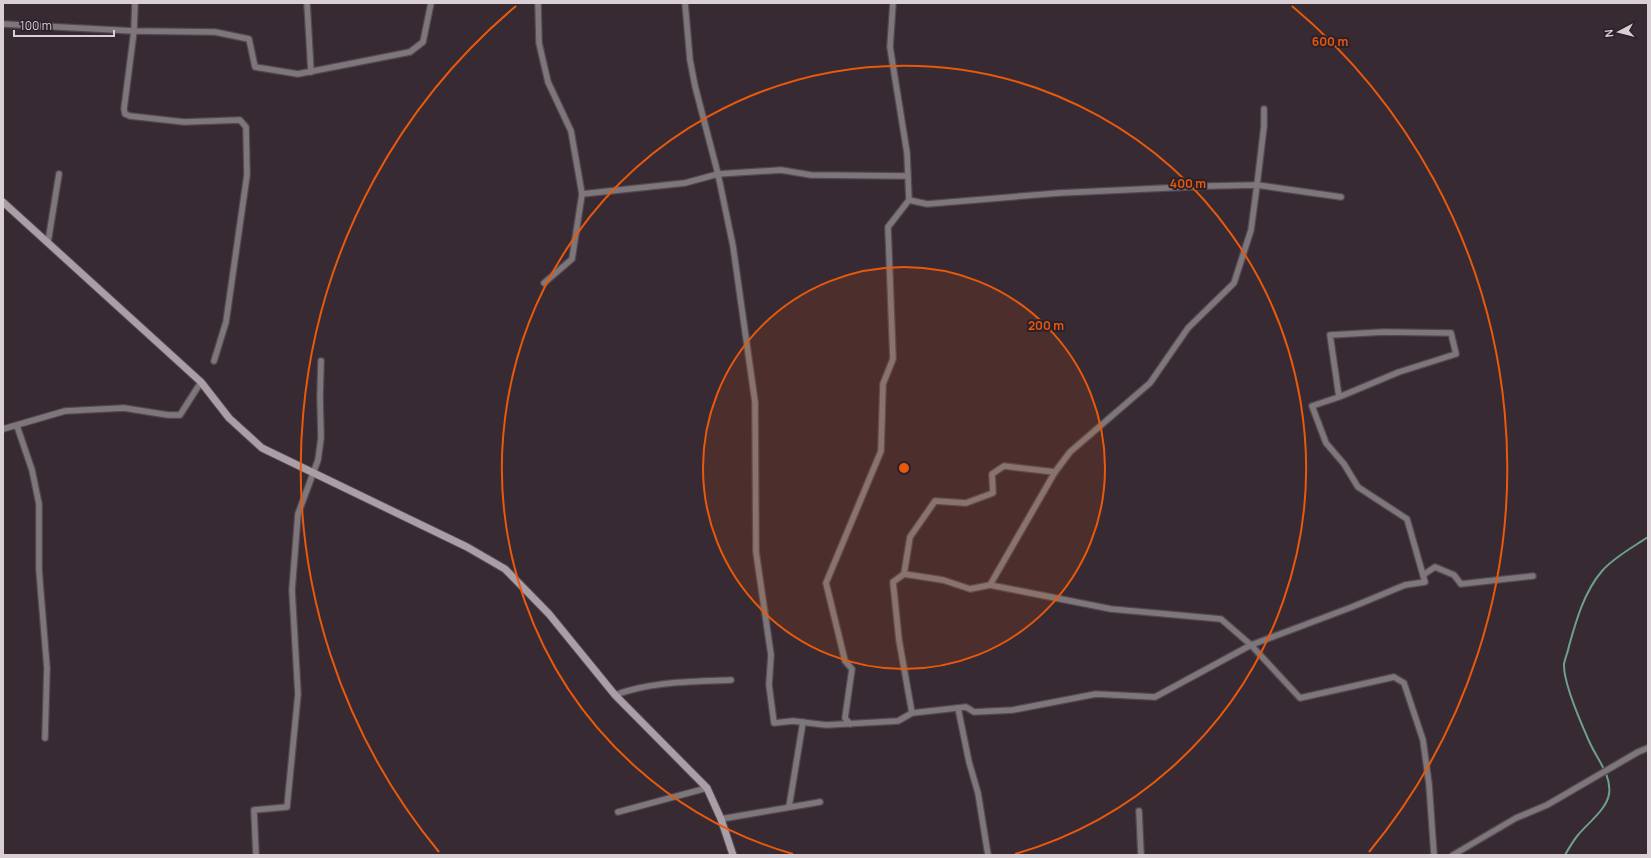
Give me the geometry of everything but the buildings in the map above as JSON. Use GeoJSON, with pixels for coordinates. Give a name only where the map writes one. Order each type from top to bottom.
{"type":"FeatureCollection","features":[{"type":"Feature","properties":{"kind":"main road"},"geometry":{"type":"LineString","coordinates":[[3,202],[201,382],[229,418],[262,448],[467,547],[505,569],[549,614],[615,694],[707,788],[721,819],[733,855]]}},
{"type":"Feature","properties":{"kind":"street"},"geometry":{"type":"LineString","coordinates":[[135,3],[134,31],[124,108],[125,114],[130,116],[184,122],[240,120],[246,128],[248,175],[226,322],[214,361]]}},
{"type":"Feature","properties":{"kind":"street"},"geometry":{"type":"LineString","coordinates":[[308,3],[310,72]]}},
{"type":"Feature","properties":{"kind":"street"},"geometry":{"type":"LineString","coordinates":[[3,24],[134,31],[215,32],[248,39],[255,67],[298,74],[410,52],[424,42],[431,3]]}},
{"type":"Feature","properties":{"kind":"street"},"geometry":{"type":"LineString","coordinates":[[538,3],[540,44],[548,82],[571,131],[582,194],[572,259],[544,283]]}},
{"type":"Feature","properties":{"kind":"street"},"geometry":{"type":"LineString","coordinates":[[685,3],[690,60],[695,86],[718,174],[732,246],[755,402],[756,552],[771,656],[769,685],[774,723],[793,721],[826,725],[898,721],[912,713],[958,708],[966,708],[974,712],[1013,710],[1096,694],[1155,697],[1251,644],[1352,607],[1405,585],[1425,582],[1407,519],[1358,487],[1344,464],[1326,443],[1312,406],[1339,397],[1399,372],[1456,354],[1451,333],[1384,332],[1330,335],[1339,397]]}},
{"type":"Feature","properties":{"kind":"street"},"geometry":{"type":"LineString","coordinates":[[850,724],[845,718],[852,669],[845,661],[826,583],[881,451],[883,384],[892,359],[888,227],[909,200],[907,153],[890,47],[893,3]]}},
{"type":"Feature","properties":{"kind":"street"},"geometry":{"type":"LineString","coordinates":[[990,585],[1055,472],[1070,452],[1150,383],[1188,328],[1234,283],[1251,230],[1264,126],[1264,109]]}},
{"type":"Feature","properties":{"kind":"street"},"geometry":{"type":"LineString","coordinates":[[582,194],[684,183],[718,174],[781,170],[811,175],[907,176]]}},
{"type":"Feature","properties":{"kind":"street"},"geometry":{"type":"LineString","coordinates":[[48,242],[60,174]]}},
{"type":"Feature","properties":{"kind":"street"},"geometry":{"type":"LineString","coordinates":[[909,200],[927,204],[1058,193],[1257,185],[1341,197]]}},
{"type":"Feature","properties":{"kind":"street"},"geometry":{"type":"LineString","coordinates":[[256,855],[254,810],[287,807],[298,694],[292,590],[296,537],[298,514],[318,460],[322,438],[320,397],[321,361]]}},
{"type":"Feature","properties":{"kind":"street"},"geometry":{"type":"LineString","coordinates":[[3,430],[65,411],[124,408],[168,415],[180,415],[201,382]]}},
{"type":"Feature","properties":{"kind":"street"},"geometry":{"type":"LineString","coordinates":[[17,426],[32,470],[39,504],[39,570],[47,668],[45,738]]}},
{"type":"Feature","properties":{"kind":"street"},"geometry":{"type":"LineString","coordinates":[[912,713],[900,640],[893,582],[904,574],[910,537],[935,501],[966,504],[992,493],[992,474],[1004,466],[1055,472]]}},
{"type":"Feature","properties":{"kind":"street"},"geometry":{"type":"LineString","coordinates":[[1423,575],[1434,567],[1454,575],[1461,584],[1533,576]]}},
{"type":"Feature","properties":{"kind":"street"},"geometry":{"type":"LineString","coordinates":[[904,574],[943,580],[970,589],[990,585],[1111,609],[1221,618],[1251,644],[1300,698],[1394,677],[1404,683],[1423,740],[1429,784],[1434,855]]}},
{"type":"Feature","properties":{"kind":"street"},"geometry":{"type":"LineString","coordinates":[[615,694],[633,688],[670,682],[732,680]]}},
{"type":"Feature","properties":{"kind":"street"},"geometry":{"type":"LineString","coordinates":[[958,708],[969,762],[978,793],[988,855]]}},
{"type":"Feature","properties":{"kind":"street"},"geometry":{"type":"LineString","coordinates":[[789,807],[803,722]]}},
{"type":"Feature","properties":{"kind":"street"},"geometry":{"type":"LineString","coordinates":[[1453,855],[1516,818],[1548,805],[1638,752],[1648,748]]}},
{"type":"Feature","properties":{"kind":"street"},"geometry":{"type":"LineString","coordinates":[[618,812],[707,788]]}},
{"type":"Feature","properties":{"kind":"street"},"geometry":{"type":"LineString","coordinates":[[721,819],[820,802]]}},
{"type":"Feature","properties":{"kind":"street"},"geometry":{"type":"LineString","coordinates":[[1139,810],[1141,855]]}},
{"type":"Feature","properties":{"kind":"waterway"},"geometry":{"type":"LineString","coordinates":[[1565,855],[1576,837],[1605,805],[1609,794],[1609,787],[1606,773],[1589,741],[1573,703],[1566,682],[1564,662],[1581,607],[1596,579],[1612,562],[1648,537]]}}]}
